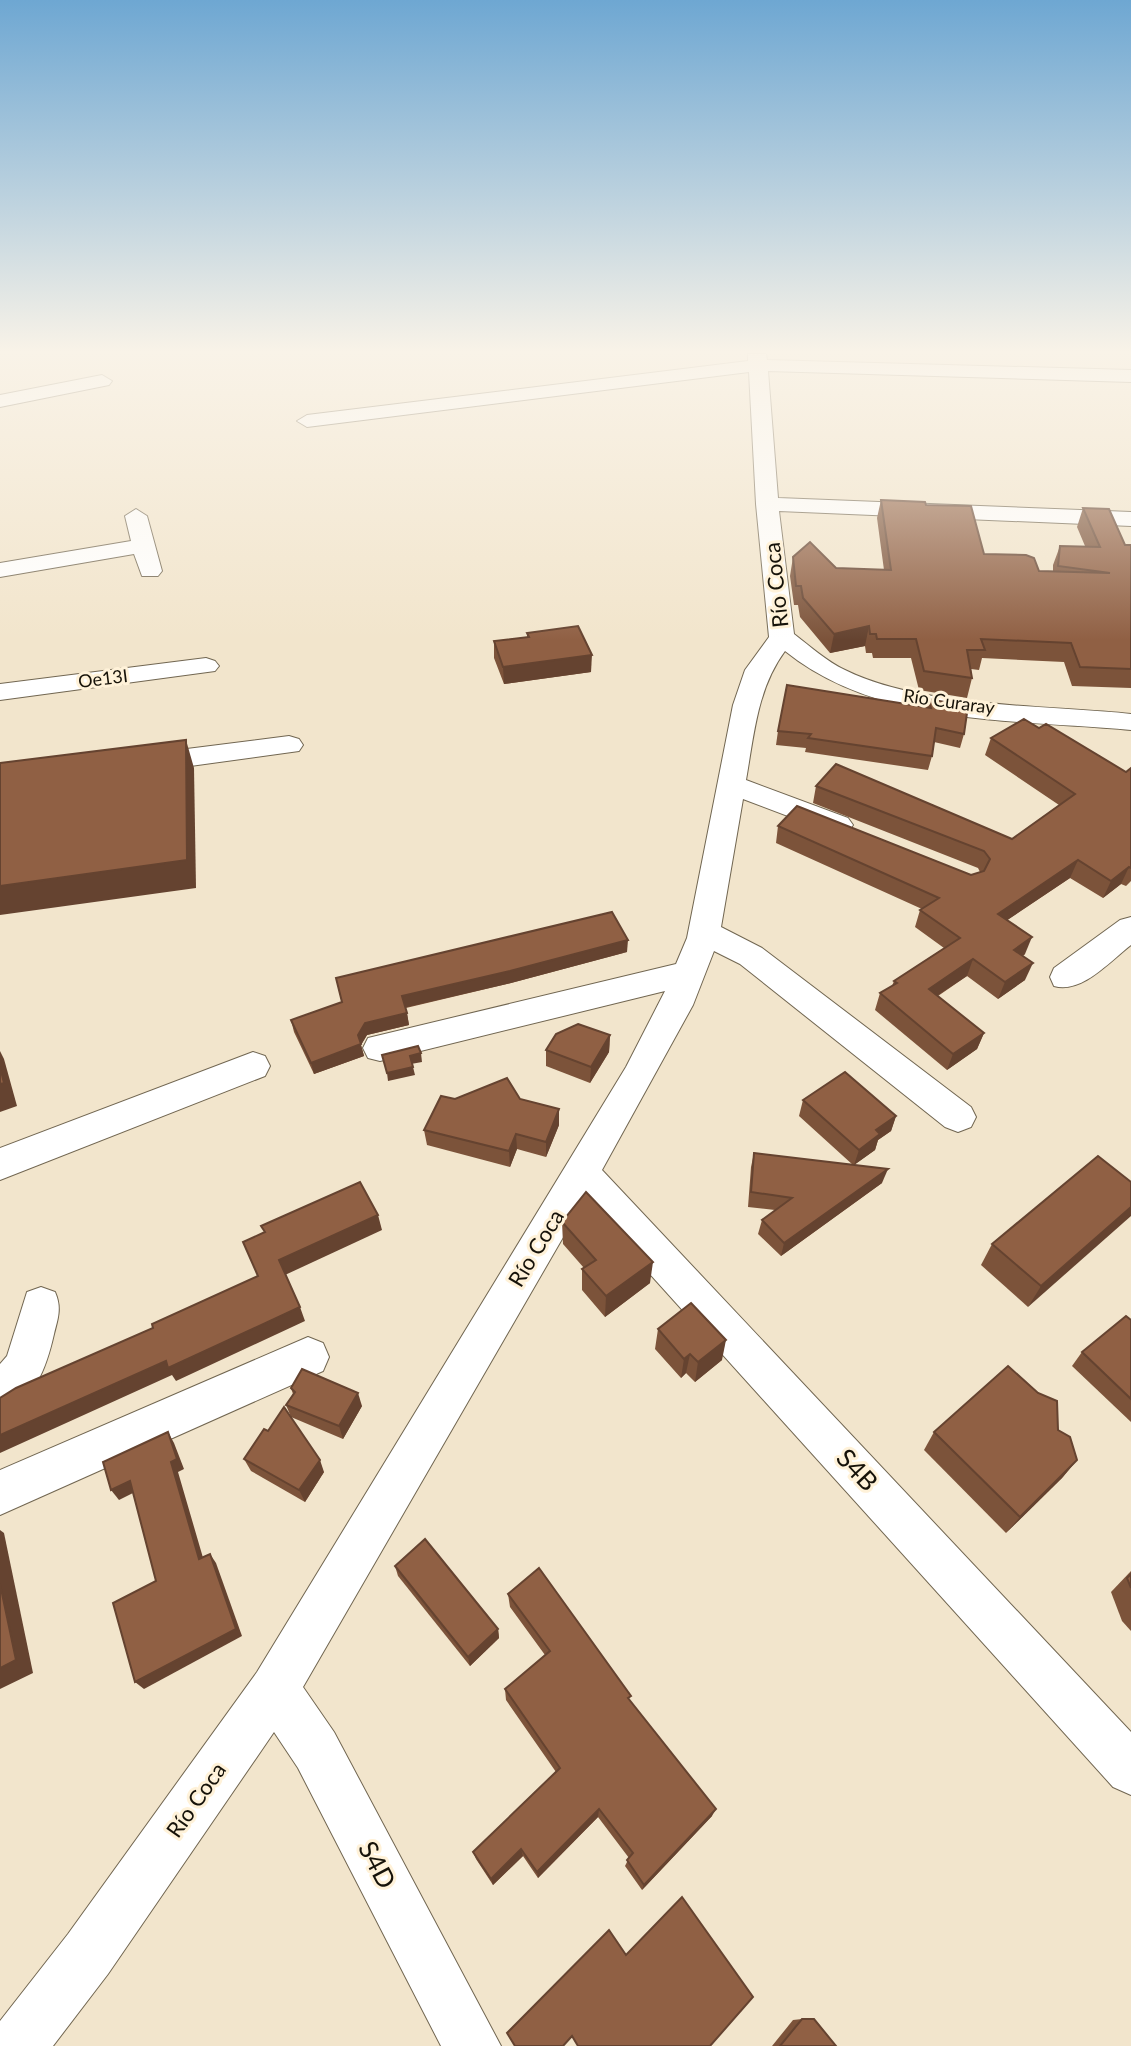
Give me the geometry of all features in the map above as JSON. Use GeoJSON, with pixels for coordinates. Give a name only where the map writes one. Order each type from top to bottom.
{"type":"FeatureCollection","features":[{"type":"Feature","properties":{"kind":"street","name":"Río Coca"},"geometry":{"type":"LineString","coordinates":[[17,2046],[88,1954],[274,1689],[582,1174],[676,1005],[704,932],[746,705],[755,678],[782,637],[764,449]]}},
{"type":"Feature","properties":{"kind":"street"},"geometry":{"type":"LineString","coordinates":[[767,504],[1131,519]]}},
{"type":"Feature","properties":{"kind":"street"},"geometry":{"type":"LineString","coordinates":[[0,570],[140,533],[150,571]]}},
{"type":"Feature","properties":{"kind":"street"},"geometry":{"type":"LineString","coordinates":[[0,561],[54,556]]}},
{"type":"Feature","properties":{"kind":"street","name":"Río Curaray"},"geometry":{"type":"LineString","coordinates":[[782,637],[841,678],[873,688],[931,700],[1131,722]]}},
{"type":"Feature","properties":{"kind":"street","name":"Oe13I"},"geometry":{"type":"LineString","coordinates":[[0,692],[206,666]]}},
{"type":"Feature","properties":{"kind":"street"},"geometry":{"type":"LineString","coordinates":[[755,678],[785,673],[841,678]]}},
{"type":"Feature","properties":{"kind":"street"},"geometry":{"type":"LineString","coordinates":[[122,766],[289,745]]}},
{"type":"Feature","properties":{"kind":"street"},"geometry":{"type":"LineString","coordinates":[[730,784],[863,836]]}},
{"type":"Feature","properties":{"kind":"street"},"geometry":{"type":"LineString","coordinates":[[1066,977],[1131,928]]}},
{"type":"Feature","properties":{"kind":"street"},"geometry":{"type":"LineString","coordinates":[[704,932],[751,956],[958,1117]]}},
{"type":"Feature","properties":{"kind":"street"},"geometry":{"type":"LineString","coordinates":[[380,1048],[689,973]]}},
{"type":"Feature","properties":{"kind":"street"},"geometry":{"type":"LineString","coordinates":[[0,1164],[253,1066]]}},
{"type":"Feature","properties":{"kind":"street","name":"S4B"},"geometry":{"type":"LineString","coordinates":[[582,1174],[613,1204],[1131,1769]]}},
{"type":"Feature","properties":{"kind":"street"},"geometry":{"type":"LineString","coordinates":[[0,1394],[25,1367],[41,1305]]}},
{"type":"Feature","properties":{"kind":"street"},"geometry":{"type":"LineString","coordinates":[[0,1493],[308,1357]]}},
{"type":"Feature","properties":{"kind":"street","name":"S4D"},"geometry":{"type":"LineString","coordinates":[[274,1689],[316,1750],[472,2046]]}},
{"type":"Feature","properties":{"kind":"building"},"geometry":{"type":"Polygon","coordinates":[[[881,500],[971,506],[984,554],[1026,555],[1034,558],[1039,571],[1110,573],[1058,566],[1060,546],[1100,547],[1083,508],[1109,509],[1125,545],[1131,545],[1131,669],[1080,667],[1071,643],[981,639],[985,650],[967,650],[972,678],[924,671],[916,639],[877,639],[876,634],[870,634],[869,626],[834,634],[803,598],[801,586],[796,586],[793,557],[810,542],[836,568],[891,570],[881,500]]]}},
{"type":"Feature","properties":{"kind":"building"},"geometry":{"type":"Polygon","coordinates":[[[578,626],[592,655],[503,667],[494,641],[578,626]]]}},
{"type":"Feature","properties":{"kind":"building"},"geometry":{"type":"Polygon","coordinates":[[[787,685],[931,708],[928,699],[968,706],[964,734],[936,728],[932,756],[778,731],[787,685]]]}},
{"type":"Feature","properties":{"kind":"building"},"geometry":{"type":"Polygon","coordinates":[[[1024,719],[1039,728],[1046,724],[1126,772],[1131,768],[1131,868],[1111,881],[1078,860],[998,914],[1032,937],[1014,950],[1033,963],[1005,982],[973,959],[929,989],[984,1033],[953,1054],[880,993],[960,938],[920,910],[939,898],[778,826],[797,806],[971,875],[984,871],[990,859],[984,851],[816,786],[836,764],[1012,839],[1075,794],[991,738],[1024,719]]]}},
{"type":"Feature","properties":{"kind":"building"},"geometry":{"type":"Polygon","coordinates":[[[186,740],[187,860],[0,886],[0,763],[186,740]]]}},
{"type":"Feature","properties":{"kind":"building"},"geometry":{"type":"Polygon","coordinates":[[[612,912],[628,940],[402,996],[407,1013],[365,1023],[358,1035],[361,1044],[311,1063],[291,1020],[342,1002],[336,978],[612,912]]]}},
{"type":"Feature","properties":{"kind":"building"},"geometry":{"type":"Polygon","coordinates":[[[578,1024],[610,1035],[591,1067],[546,1050],[556,1034],[578,1024]]]}},
{"type":"Feature","properties":{"kind":"building"},"geometry":{"type":"Polygon","coordinates":[[[418,1046],[421,1053],[410,1056],[413,1067],[387,1073],[382,1055],[418,1046]]]}},
{"type":"Feature","properties":{"kind":"building"},"geometry":{"type":"Polygon","coordinates":[[[845,1072],[896,1116],[876,1130],[880,1134],[859,1150],[803,1100],[845,1072]]]}},
{"type":"Feature","properties":{"kind":"building"},"geometry":{"type":"Polygon","coordinates":[[[507,1078],[520,1099],[559,1109],[546,1142],[516,1134],[509,1151],[424,1130],[441,1096],[455,1099],[507,1078]]]}},
{"type":"Feature","properties":{"kind":"building"},"geometry":{"type":"Polygon","coordinates":[[[754,1153],[888,1169],[784,1243],[762,1220],[792,1198],[751,1192],[754,1153]]]}},
{"type":"Feature","properties":{"kind":"building"},"geometry":{"type":"Polygon","coordinates":[[[1098,1156],[1131,1182],[1131,1207],[1041,1286],[992,1244],[1098,1156]]]}},
{"type":"Feature","properties":{"kind":"building"},"geometry":{"type":"Polygon","coordinates":[[[360,1182],[378,1215],[279,1260],[300,1307],[168,1368],[166,1361],[0,1435],[0,1398],[258,1276],[243,1242],[265,1232],[261,1226],[360,1182]]]}},
{"type":"Feature","properties":{"kind":"building"},"geometry":{"type":"Polygon","coordinates":[[[586,1192],[653,1262],[606,1296],[582,1269],[596,1260],[562,1222],[586,1192]]]}},
{"type":"Feature","properties":{"kind":"building"},"geometry":{"type":"Polygon","coordinates":[[[691,1303],[726,1340],[698,1362],[690,1354],[684,1359],[658,1329],[691,1303]]]}},
{"type":"Feature","properties":{"kind":"building"},"geometry":{"type":"Polygon","coordinates":[[[1126,1316],[1131,1320],[1131,1399],[1082,1352],[1126,1316]]]}},
{"type":"Feature","properties":{"kind":"building"},"geometry":{"type":"Polygon","coordinates":[[[1008,1366],[1038,1393],[1057,1401],[1058,1430],[1070,1437],[1077,1460],[1020,1517],[934,1432],[1008,1366]]]}},
{"type":"Feature","properties":{"kind":"building"},"geometry":{"type":"Polygon","coordinates":[[[302,1369],[358,1393],[339,1426],[286,1405],[295,1392],[291,1388],[302,1369]]]}},
{"type":"Feature","properties":{"kind":"building"},"geometry":{"type":"Polygon","coordinates":[[[284,1407],[320,1460],[299,1490],[244,1459],[264,1429],[268,1431],[284,1407]]]}},
{"type":"Feature","properties":{"kind":"building"},"geometry":{"type":"Polygon","coordinates":[[[168,1432],[177,1459],[171,1462],[199,1559],[210,1554],[236,1629],[135,1682],[113,1603],[156,1581],[130,1481],[111,1490],[103,1462],[168,1432]]]}},
{"type":"Feature","properties":{"kind":"building"},"geometry":{"type":"Polygon","coordinates":[[[425,1539],[498,1629],[468,1657],[395,1566],[425,1539]]]}},
{"type":"Feature","properties":{"kind":"building"},"geometry":{"type":"Polygon","coordinates":[[[539,1568],[631,1696],[628,1698],[716,1809],[644,1885],[627,1860],[633,1853],[599,1809],[537,1872],[521,1849],[491,1879],[473,1852],[560,1768],[505,1689],[550,1651],[508,1594],[539,1568]]]}},
{"type":"Feature","properties":{"kind":"building"},"geometry":{"type":"Polygon","coordinates":[[[0,1584],[16,1660],[0,1668],[0,1584]]]}},
{"type":"Feature","properties":{"kind":"building"},"geometry":{"type":"Polygon","coordinates":[[[682,1897],[753,1997],[710,2046],[578,2046],[572,2036],[563,2046],[515,2046],[507,2033],[609,1930],[626,1955],[682,1897]]]}},
{"type":"Feature","properties":{"kind":"building"},"geometry":{"type":"Polygon","coordinates":[[[802,2019],[814,2019],[836,2046],[780,2046],[802,2019]]]}}]}
